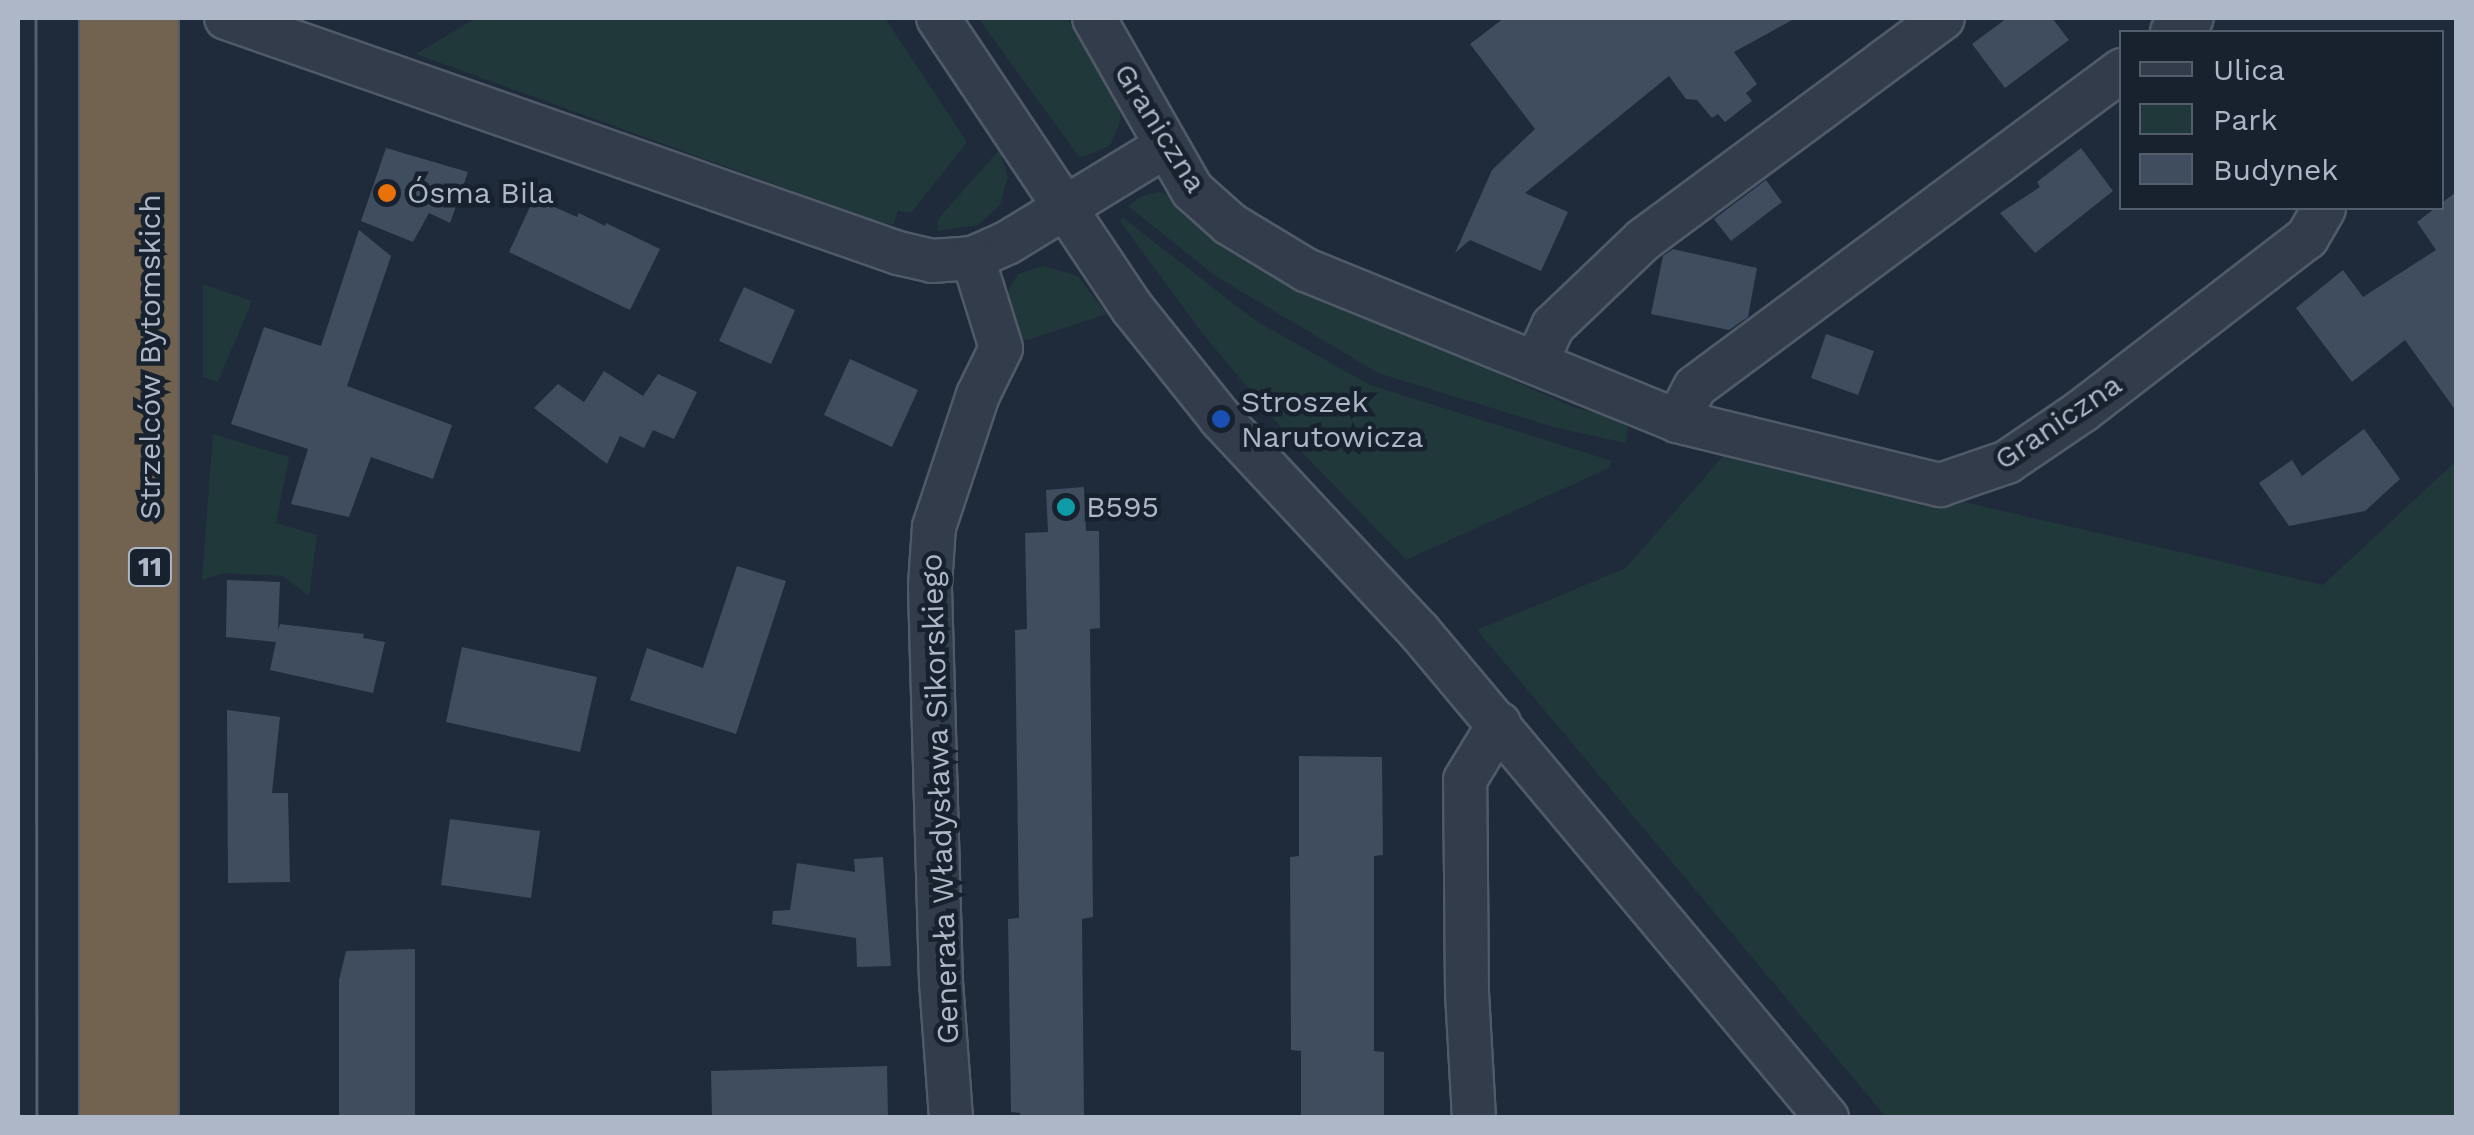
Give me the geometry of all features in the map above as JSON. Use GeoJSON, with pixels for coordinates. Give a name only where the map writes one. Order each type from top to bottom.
{"type":"FeatureCollection","features":[{"type":"Feature","properties":{"kind":"highway","name":"Strzelców Bytomskich"},"geometry":{"type":"LineString","coordinates":[[107,1118],[108,18]]}},
{"type":"Feature","properties":{"kind":"highway","name":"Strzelców Bytomskich"},"geometry":{"type":"LineString","coordinates":[[150,18],[150,1118]]}},
{"type":"Feature","properties":{"kind":"street"},"geometry":{"type":"LineString","coordinates":[[226,18],[898,254],[932,261],[973,258],[1164,147]]}},
{"type":"Feature","properties":{"kind":"street","name":"Graniczna"},"geometry":{"type":"LineString","coordinates":[[1094,18],[1164,147],[1192,190],[1230,224],[1290,261],[1677,421],[1940,485],[2008,462],[2307,238],[2323,210]]}},
{"type":"Feature","properties":{"kind":"street"},"geometry":{"type":"LineString","coordinates":[[1536,363],[1553,326],[1643,240],[1942,18]]}},
{"type":"Feature","properties":{"kind":"street"},"geometry":{"type":"LineString","coordinates":[[947,26],[1132,308],[1221,419],[1418,630],[1827,1118]]}},
{"type":"Feature","properties":{"kind":"street"},"geometry":{"type":"LineString","coordinates":[[1677,421],[1695,387],[2119,72]]}},
{"type":"Feature","properties":{"kind":"street","name":"Generała Władysława Sikorskiego"},"geometry":{"type":"LineString","coordinates":[[952,1118],[940,965],[930,585],[934,527],[978,395],[1002,348],[973,258]]}},
{"type":"Feature","properties":{"kind":"street"},"geometry":{"type":"LineString","coordinates":[[1474,1118],[1467,992],[1465,780],[1499,724]]}},
{"type":"Feature","properties":{"kind":"green space"},"geometry":{"type":"Polygon","coordinates":[[[476,18],[885,18],[967,142],[911,213],[898,211],[893,225],[873,220],[416,54],[476,18]]]}},
{"type":"Feature","properties":{"kind":"green space"},"geometry":{"type":"Polygon","coordinates":[[[978,18],[1067,18],[1118,102],[1121,119],[1110,146],[1080,158],[978,18]]]}},
{"type":"Feature","properties":{"kind":"green space"},"geometry":{"type":"Polygon","coordinates":[[[999,150],[1008,176],[1000,205],[978,225],[937,231],[938,219],[999,150]]]}},
{"type":"Feature","properties":{"kind":"green space"},"geometry":{"type":"Polygon","coordinates":[[[1159,192],[1173,195],[1503,376],[1573,407],[1608,416],[1628,427],[1626,443],[1557,428],[1378,373],[1214,275],[1128,206],[1141,196],[1159,192]]]}},
{"type":"Feature","properties":{"kind":"green space"},"geometry":{"type":"Polygon","coordinates":[[[1122,217],[1256,321],[1370,385],[1612,461],[1609,468],[1406,560],[1299,449],[1202,333],[1120,221],[1122,217]]]}},
{"type":"Feature","properties":{"kind":"green space"},"geometry":{"type":"Polygon","coordinates":[[[1043,266],[1078,276],[1107,314],[1027,340],[1014,337],[1006,304],[1009,288],[1018,274],[1043,266]]]}},
{"type":"Feature","properties":{"kind":"green space"},"geometry":{"type":"Polygon","coordinates":[[[203,284],[252,301],[218,382],[203,377],[203,284]]]}},
{"type":"Feature","properties":{"kind":"green space"},"geometry":{"type":"Polygon","coordinates":[[[213,434],[289,457],[276,523],[317,535],[309,596],[283,576],[224,573],[202,580],[213,434]]]}},
{"type":"Feature","properties":{"kind":"green space"},"geometry":{"type":"Polygon","coordinates":[[[1730,448],[2323,585],[2456,461],[2456,1117],[1886,1117],[1477,630],[1626,568],[1730,448]]]}},
{"type":"Feature","properties":{"kind":"building"},"geometry":{"type":"Polygon","coordinates":[[[1504,18],[1796,18],[1734,52],[1757,84],[1746,93],[1752,101],[1725,122],[1718,114],[1712,118],[1697,100],[1686,99],[1669,76],[1525,193],[1568,212],[1541,271],[1470,240],[1455,253],[1492,170],[1535,129],[1470,44],[1504,18]]]}},
{"type":"Feature","properties":{"kind":"building"},"geometry":{"type":"Polygon","coordinates":[[[2007,18],[2052,18],[2069,40],[2005,88],[1972,44],[2007,18]]]}},
{"type":"Feature","properties":{"kind":"building"},"geometry":{"type":"Polygon","coordinates":[[[386,148],[468,172],[450,223],[429,213],[413,242],[361,221],[386,148]]]}},
{"type":"Feature","properties":{"kind":"building"},"geometry":{"type":"Polygon","coordinates":[[[2081,148],[2113,191],[2035,253],[2000,213],[2040,187],[2037,182],[2081,148]]]}},
{"type":"Feature","properties":{"kind":"building"},"geometry":{"type":"Polygon","coordinates":[[[1766,180],[1782,202],[1731,241],[1714,219],[1766,180]]]}},
{"type":"Feature","properties":{"kind":"building"},"geometry":{"type":"Polygon","coordinates":[[[2456,192],[2456,411],[2405,340],[2352,382],[2296,308],[2343,270],[2363,297],[2436,250],[2417,222],[2433,210],[2444,210],[2444,201],[2456,192]]]}},
{"type":"Feature","properties":{"kind":"building"},"geometry":{"type":"Polygon","coordinates":[[[534,198],[577,217],[579,213],[605,226],[606,223],[660,249],[630,310],[509,252],[534,198]]]}},
{"type":"Feature","properties":{"kind":"building"},"geometry":{"type":"Polygon","coordinates":[[[359,230],[391,256],[347,386],[452,425],[433,479],[371,457],[349,517],[291,504],[308,449],[231,424],[264,327],[321,346],[359,230]]]}},
{"type":"Feature","properties":{"kind":"building"},"geometry":{"type":"Polygon","coordinates":[[[1673,249],[1757,268],[1748,317],[1729,330],[1651,314],[1663,256],[1673,249]]]}},
{"type":"Feature","properties":{"kind":"building"},"geometry":{"type":"Polygon","coordinates":[[[744,287],[795,310],[771,364],[719,341],[744,287]]]}},
{"type":"Feature","properties":{"kind":"building"},"geometry":{"type":"Polygon","coordinates":[[[1826,334],[1874,351],[1858,395],[1811,378],[1826,334]]]}},
{"type":"Feature","properties":{"kind":"building"},"geometry":{"type":"Polygon","coordinates":[[[850,359],[918,390],[892,447],[824,415],[850,359]]]}},
{"type":"Feature","properties":{"kind":"building"},"geometry":{"type":"Polygon","coordinates":[[[604,371],[643,396],[658,374],[697,392],[674,439],[653,430],[644,448],[620,436],[607,464],[534,408],[558,384],[584,402],[604,371]]]}},
{"type":"Feature","properties":{"kind":"building"},"geometry":{"type":"Polygon","coordinates":[[[2364,429],[2400,479],[2365,511],[2289,526],[2259,483],[2292,460],[2302,476],[2364,429]]]}},
{"type":"Feature","properties":{"kind":"building"},"geometry":{"type":"Polygon","coordinates":[[[1084,487],[1086,531],[1099,531],[1100,628],[1090,629],[1093,917],[1082,919],[1084,1118],[1021,1118],[1020,1113],[1011,1112],[1008,919],[1019,918],[1015,630],[1027,629],[1025,533],[1048,532],[1046,490],[1084,487]]]}},
{"type":"Feature","properties":{"kind":"building"},"geometry":{"type":"Polygon","coordinates":[[[737,566],[786,581],[736,734],[630,700],[647,648],[703,668],[737,566]]]}},
{"type":"Feature","properties":{"kind":"building"},"geometry":{"type":"Polygon","coordinates":[[[227,580],[280,582],[278,630],[280,624],[364,634],[363,638],[385,642],[373,693],[270,670],[276,642],[226,637],[227,580]]]}},
{"type":"Feature","properties":{"kind":"building"},"geometry":{"type":"Polygon","coordinates":[[[462,647],[597,677],[580,752],[446,722],[462,647]]]}},
{"type":"Feature","properties":{"kind":"building"},"geometry":{"type":"Polygon","coordinates":[[[227,710],[280,717],[272,793],[288,793],[290,882],[228,883],[227,710]]]}},
{"type":"Feature","properties":{"kind":"building"},"geometry":{"type":"Polygon","coordinates":[[[1299,756],[1382,757],[1383,855],[1374,856],[1374,1051],[1384,1052],[1384,1118],[1301,1118],[1301,1051],[1291,1050],[1290,857],[1299,856],[1299,756]]]}},
{"type":"Feature","properties":{"kind":"building"},"geometry":{"type":"Polygon","coordinates":[[[450,819],[540,831],[531,898],[441,885],[450,819]]]}},
{"type":"Feature","properties":{"kind":"building"},"geometry":{"type":"Polygon","coordinates":[[[883,857],[891,966],[857,967],[856,938],[772,924],[773,911],[790,910],[797,863],[855,872],[854,859],[883,857]]]}},
{"type":"Feature","properties":{"kind":"building"},"geometry":{"type":"Polygon","coordinates":[[[415,949],[415,1118],[339,1118],[339,980],[346,951],[415,949]]]}},
{"type":"Feature","properties":{"kind":"building"},"geometry":{"type":"Polygon","coordinates":[[[887,1066],[888,1118],[712,1118],[711,1071],[887,1066]]]}},
{"type":"Feature","properties":{"kind":"tram line"},"geometry":{"type":"LineString","coordinates":[[36,18],[37,1118]]}},
{"type":"Feature","properties":{"kind":"place","name":"Ósma Bila"},"geometry":{"type":"Point","coordinates":[387,193]}},
{"type":"Feature","properties":{"kind":"place","name":"Stroszek Narutowicza"},"geometry":{"type":"Point","coordinates":[1221,419]}},
{"type":"Feature","properties":{"kind":"place","name":"B595"},"geometry":{"type":"Point","coordinates":[1066,507]}}]}
